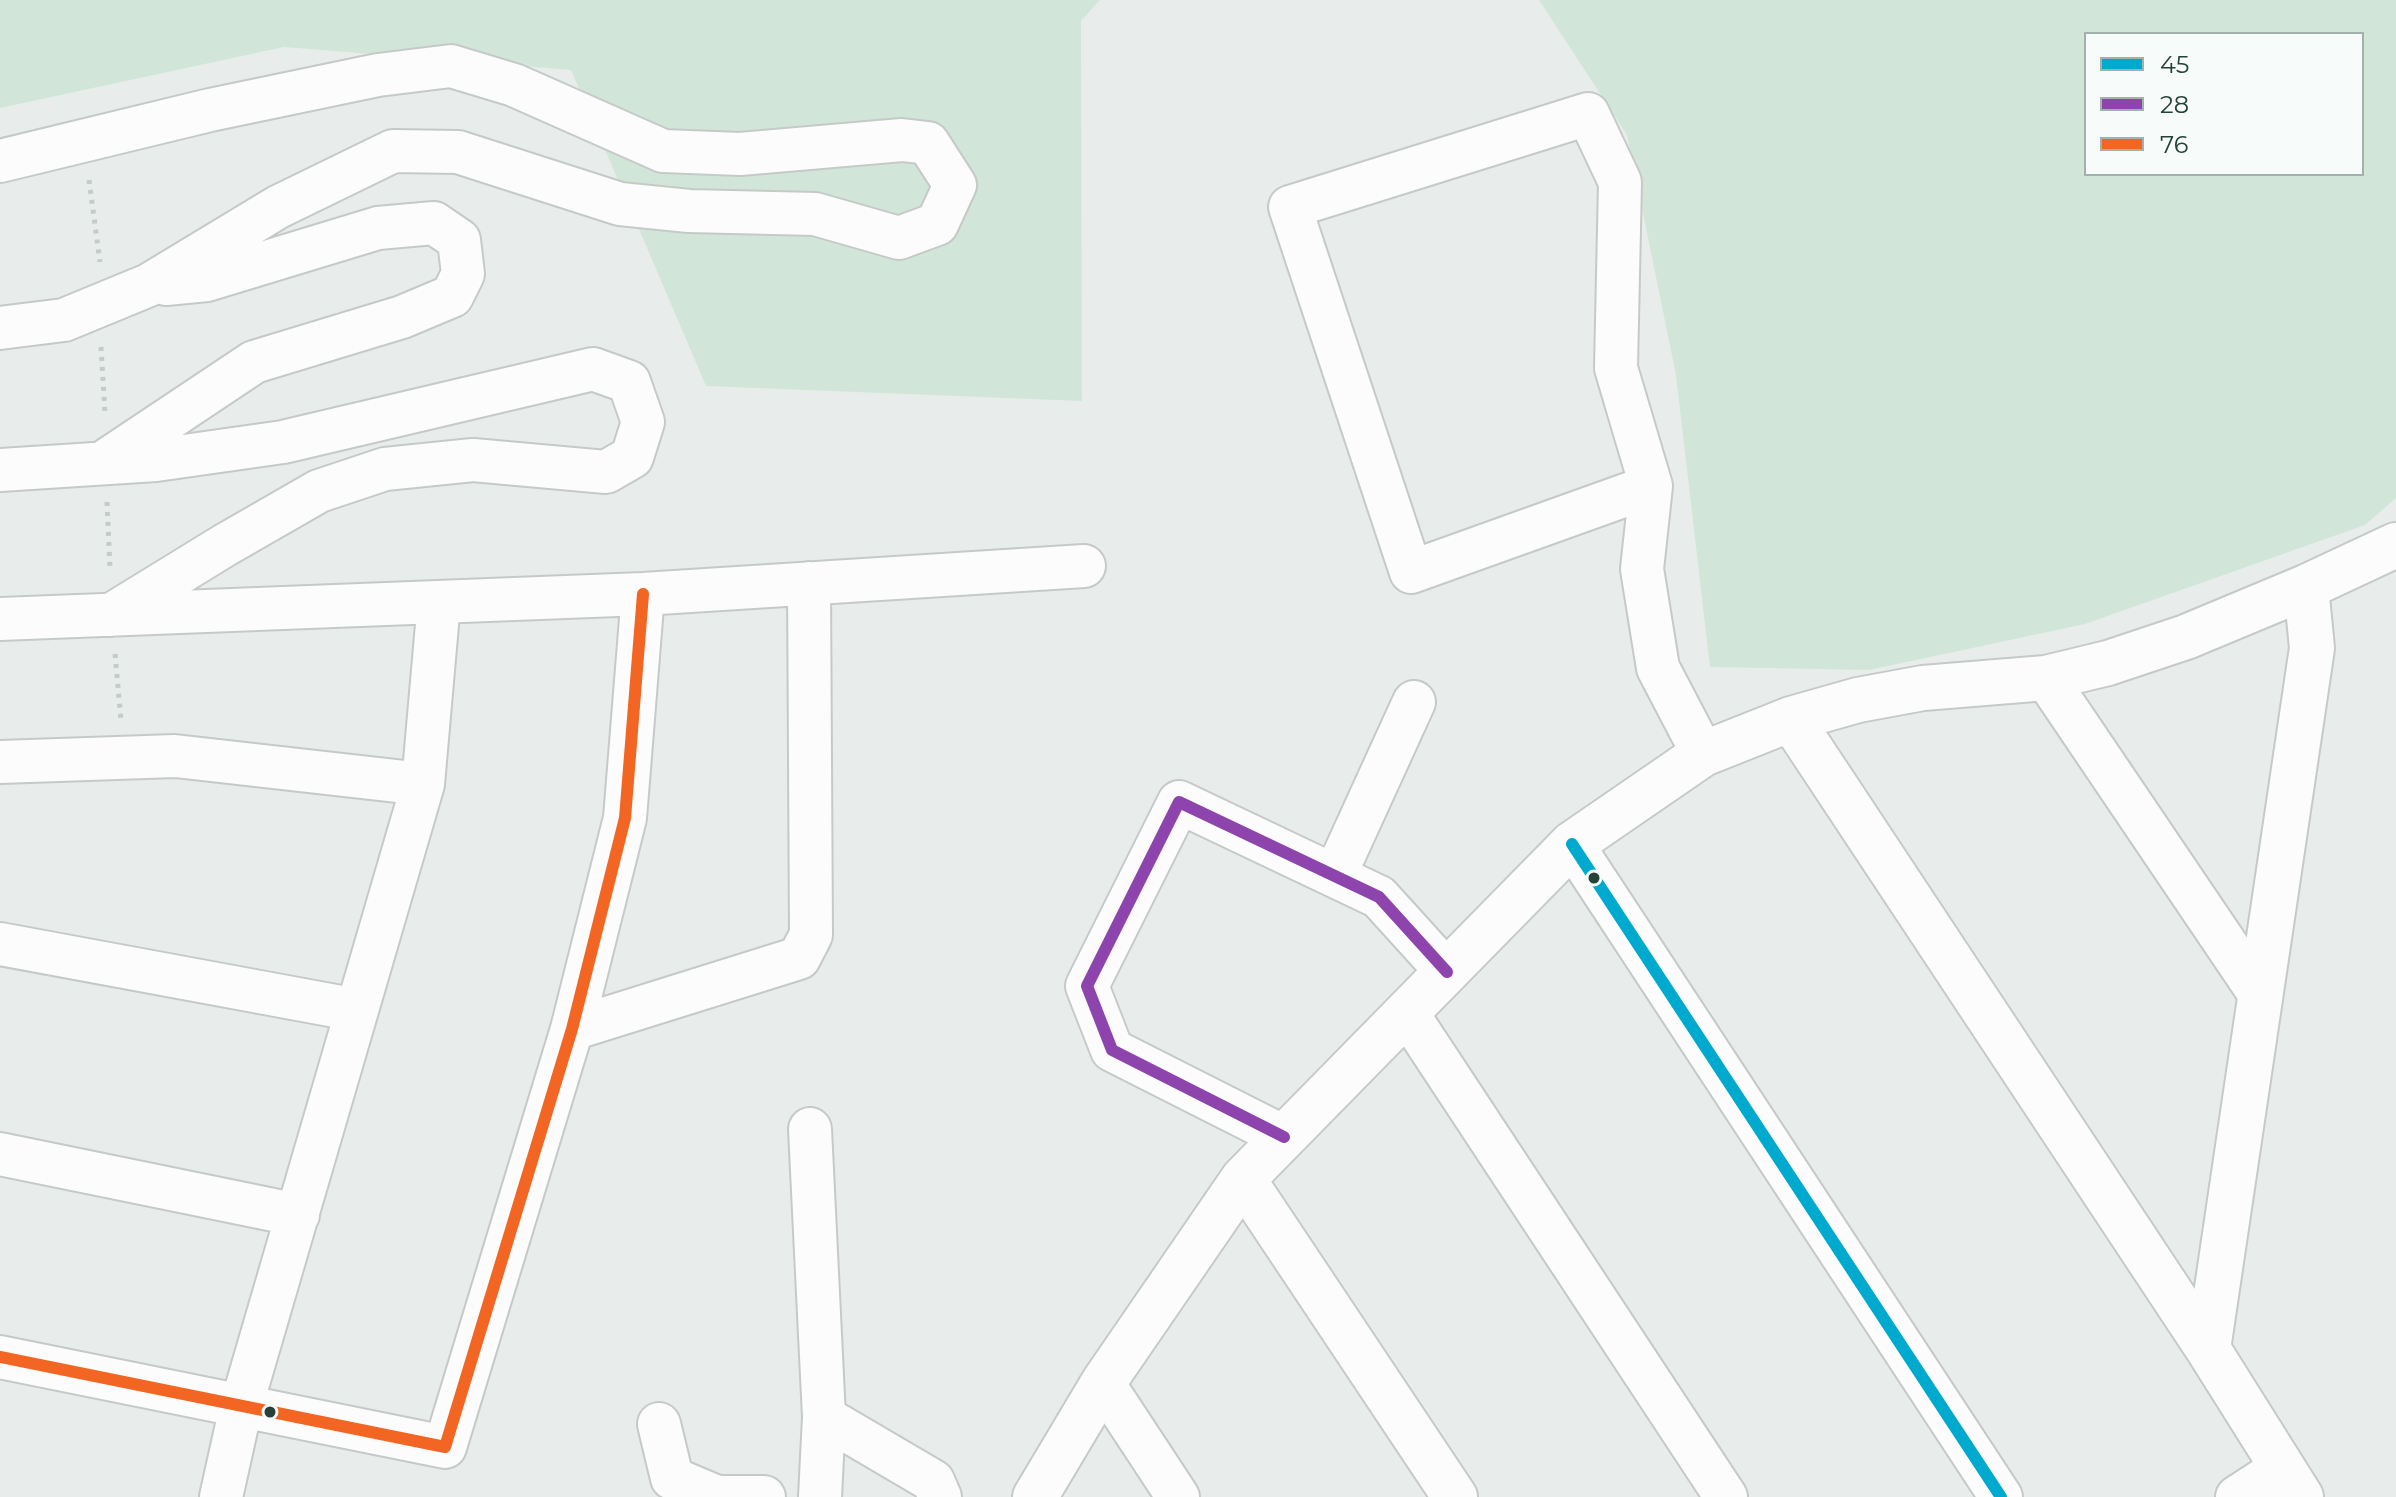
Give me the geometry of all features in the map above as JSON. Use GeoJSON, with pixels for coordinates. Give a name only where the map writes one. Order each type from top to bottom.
{"type":"FeatureCollection","features":[{"type":"Feature","properties":{"kind":"street"},"geometry":{"type":"LineString","coordinates":[[0,161],[210,110],[378,75],[451,66],[514,85],[663,151],[740,154],[902,140],[928,143],[955,185],[937,224],[899,238],[815,214],[689,211],[620,204],[458,152],[393,151],[278,207],[149,285],[64,320],[0,328]]}},
{"type":"Feature","properties":{"kind":"street"},"geometry":{"type":"LineString","coordinates":[[1651,486],[1411,572],[1290,207],[1588,114],[1620,182],[1616,368],[1651,486],[1642,569],[1658,668],[1703,754]]}},
{"type":"Feature","properties":{"kind":"street"},"geometry":{"type":"LineString","coordinates":[[105,458],[254,362],[402,317],[452,296],[463,274],[459,240],[434,223],[378,228],[207,280],[149,285]]}},
{"type":"Feature","properties":{"kind":"street"},"geometry":{"type":"LineString","coordinates":[[0,470],[105,458],[156,460],[283,442],[593,369],[629,382],[643,422],[632,457],[606,472],[473,460],[385,469],[319,491],[111,615]]}},
{"type":"Feature","properties":{"kind":"street"},"geometry":{"type":"LineString","coordinates":[[1035,1497],[1103,1383],[1243,1179],[1572,844],[1703,754],[1791,719],[1858,700],[1923,688],[2046,678],[2108,663],[2186,637],[2396,545]]}},
{"type":"Feature","properties":{"kind":"street"},"geometry":{"type":"LineString","coordinates":[[0,619],[643,594],[1084,566]]}},
{"type":"Feature","properties":{"kind":"street"},"geometry":{"type":"LineString","coordinates":[[572,1029],[799,958],[811,935],[809,583]]}},
{"type":"Feature","properties":{"kind":"street"},"geometry":{"type":"LineString","coordinates":[[2208,1349],[2312,648],[2306,587]]}},
{"type":"Feature","properties":{"kind":"street"},"geometry":{"type":"LineString","coordinates":[[0,1357],[445,1447],[572,1029],[625,818],[643,594]]}},
{"type":"Feature","properties":{"kind":"street"},"geometry":{"type":"LineString","coordinates":[[221,1497],[241,1407],[423,784],[439,602]]}},
{"type":"Feature","properties":{"kind":"street"},"geometry":{"type":"LineString","coordinates":[[2046,678],[2261,996]]}},
{"type":"Feature","properties":{"kind":"street"},"geometry":{"type":"LineString","coordinates":[[1335,875],[1414,702]]}},
{"type":"Feature","properties":{"kind":"street"},"geometry":{"type":"LineString","coordinates":[[1791,719],[2208,1349],[2297,1489],[2237,1497]]}},
{"type":"Feature","properties":{"kind":"street"},"geometry":{"type":"LineString","coordinates":[[0,762],[175,756],[423,784]]}},
{"type":"Feature","properties":{"kind":"street"},"geometry":{"type":"LineString","coordinates":[[1284,1137],[1112,1050],[1087,986],[1179,802],[1379,897],[1447,972]]}},
{"type":"Feature","properties":{"kind":"street"},"geometry":{"type":"LineString","coordinates":[[1572,844],[2001,1497]]}},
{"type":"Feature","properties":{"kind":"street"},"geometry":{"type":"LineString","coordinates":[[0,944],[357,1010]]}},
{"type":"Feature","properties":{"kind":"street"},"geometry":{"type":"LineString","coordinates":[[1407,1013],[1726,1497]]}},
{"type":"Feature","properties":{"kind":"street"},"geometry":{"type":"LineString","coordinates":[[810,1129],[824,1417],[820,1497]]}},
{"type":"Feature","properties":{"kind":"street"},"geometry":{"type":"LineString","coordinates":[[0,1154],[298,1215]]}},
{"type":"Feature","properties":{"kind":"street"},"geometry":{"type":"LineString","coordinates":[[1243,1179],[1455,1497]]}},
{"type":"Feature","properties":{"kind":"street"},"geometry":{"type":"LineString","coordinates":[[1103,1383],[1178,1497]]}},
{"type":"Feature","properties":{"kind":"street"},"geometry":{"type":"LineString","coordinates":[[824,1417],[933,1481],[940,1497]]}},
{"type":"Feature","properties":{"kind":"street"},"geometry":{"type":"LineString","coordinates":[[659,1424],[672,1478],[717,1497],[764,1497]]}},
{"type":"Feature","properties":{"kind":"path"},"geometry":{"type":"LineString","coordinates":[[89,175],[102,275]]}},
{"type":"Feature","properties":{"kind":"path"},"geometry":{"type":"LineString","coordinates":[[100,339],[110,573]]}},
{"type":"Feature","properties":{"kind":"path"},"geometry":{"type":"LineString","coordinates":[[111,615],[125,758]]}},
{"type":"Feature","properties":{"kind":"green space"},"geometry":{"type":"Polygon","coordinates":[[[0,0],[1100,0],[1081,21],[1082,401],[706,386],[571,70],[284,47],[0,108],[0,0]]]}},
{"type":"Feature","properties":{"kind":"green space"},"geometry":{"type":"Polygon","coordinates":[[[1539,0],[2396,0],[2396,498],[2365,525],[2085,624],[1869,670],[1710,667],[1676,375],[1627,135],[1539,0]]]}},
{"type":"Feature","properties":{"kind":"transit line","name":"76"},"geometry":{"type":"LineString","coordinates":[[0,1357],[445,1447],[572,1029],[625,818],[643,594]]}},
{"type":"Feature","properties":{"kind":"transit line","name":"28"},"geometry":{"type":"LineString","coordinates":[[1284,1137],[1112,1050],[1087,986],[1179,802],[1379,897],[1447,972]]}},
{"type":"Feature","properties":{"kind":"transit line","name":"45"},"geometry":{"type":"LineString","coordinates":[[1572,844],[2001,1497]]}}]}
